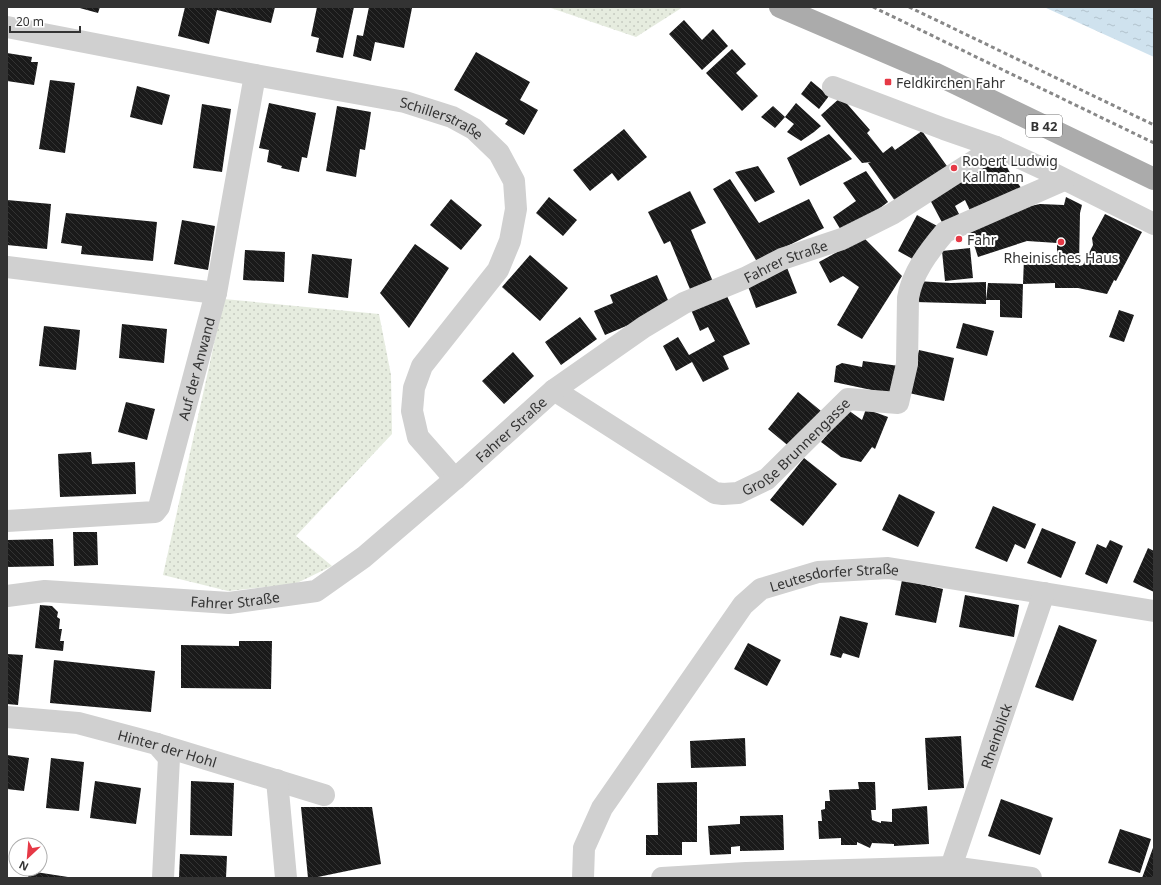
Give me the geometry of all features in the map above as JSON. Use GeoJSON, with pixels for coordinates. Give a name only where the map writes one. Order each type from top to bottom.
{"type":"FeatureCollection","features":[{"type":"Feature","properties":{"kind":"main road","name":"B 42"},"geometry":{"type":"LineString","coordinates":[[780,7],[934,73],[1154,179]]}},
{"type":"Feature","properties":{"kind":"street","name":"Schillerstraße"},"geometry":{"type":"LineString","coordinates":[[7,27],[255,75],[405,102],[452,117],[474,129],[499,153],[514,181],[516,208],[510,241],[498,270],[422,366],[414,388],[412,411],[418,437],[455,479]]}},
{"type":"Feature","properties":{"kind":"street","name":"Auf der Anwand"},"geometry":{"type":"LineString","coordinates":[[7,521],[155,512],[159,507],[216,293],[255,75]]}},
{"type":"Feature","properties":{"kind":"street"},"geometry":{"type":"LineString","coordinates":[[833,87],[996,147],[1046,170],[1154,224]]}},
{"type":"Feature","properties":{"kind":"street","name":"Fahrer Straße"},"geometry":{"type":"LineString","coordinates":[[7,596],[45,591],[229,603],[316,591],[364,557],[455,479],[554,390],[644,327],[684,303],[745,278],[782,259],[842,238],[892,214],[996,147]]}},
{"type":"Feature","properties":{"kind":"street","name":"Große Brunnengasse"},"geometry":{"type":"LineString","coordinates":[[554,390],[715,493],[738,493],[766,479],[848,399],[898,403],[907,364],[908,298],[918,270],[937,242],[946,232],[1064,180]]}},
{"type":"Feature","properties":{"kind":"street"},"geometry":{"type":"LineString","coordinates":[[7,267],[216,293]]}},
{"type":"Feature","properties":{"kind":"street","name":"Leutesdorfer Straße"},"geometry":{"type":"LineString","coordinates":[[583,878],[584,848],[602,808],[743,605],[761,589],[818,572],[888,568],[1154,611]]}},
{"type":"Feature","properties":{"kind":"street","name":"Rheinblick"},"geometry":{"type":"LineString","coordinates":[[950,872],[1044,593]]}},
{"type":"Feature","properties":{"kind":"street","name":"Hinter der Hohl"},"geometry":{"type":"LineString","coordinates":[[7,717],[78,723],[157,744],[324,794]]}},
{"type":"Feature","properties":{"kind":"street"},"geometry":{"type":"LineString","coordinates":[[157,744],[169,758],[163,878]]}},
{"type":"Feature","properties":{"kind":"street"},"geometry":{"type":"LineString","coordinates":[[277,780],[286,878]]}},
{"type":"Feature","properties":{"kind":"street"},"geometry":{"type":"LineString","coordinates":[[662,878],[746,873],[950,872],[1031,878]]}},
{"type":"Feature","properties":{"kind":"shaded area"},"geometry":{"type":"Polygon","coordinates":[[[548,7],[683,7],[636,37],[548,7]]]}},
{"type":"Feature","properties":{"kind":"shaded area"},"geometry":{"type":"Polygon","coordinates":[[[224,299],[379,314],[391,375],[392,434],[296,536],[332,566],[295,584],[228,591],[163,575],[224,299]]]}},
{"type":"Feature","properties":{"kind":"water"},"geometry":{"type":"Polygon","coordinates":[[[1044,7],[1154,7],[1154,57],[1044,7]]]}},
{"type":"Feature","properties":{"kind":"building"},"geometry":{"type":"Polygon","coordinates":[[[76,7],[100,7],[98,13],[76,7]]]}},
{"type":"Feature","properties":{"kind":"building"},"geometry":{"type":"Polygon","coordinates":[[[185,7],[275,7],[271,23],[217,10],[209,44],[178,36],[185,7]]]}},
{"type":"Feature","properties":{"kind":"building"},"geometry":{"type":"Polygon","coordinates":[[[317,7],[354,7],[343,58],[316,52],[319,38],[311,36],[317,7]]]}},
{"type":"Feature","properties":{"kind":"building"},"geometry":{"type":"Polygon","coordinates":[[[369,7],[412,8],[404,48],[375,42],[371,61],[353,56],[357,35],[363,36],[369,7]]]}},
{"type":"Feature","properties":{"kind":"building"},"geometry":{"type":"Polygon","coordinates":[[[684,20],[702,40],[713,29],[728,46],[702,70],[669,34],[684,20]]]}},
{"type":"Feature","properties":{"kind":"building"},"geometry":{"type":"Polygon","coordinates":[[[732,49],[746,64],[736,73],[758,96],[742,111],[706,73],[732,49]]]}},
{"type":"Feature","properties":{"kind":"building"},"geometry":{"type":"Polygon","coordinates":[[[476,52],[530,82],[520,100],[538,110],[524,135],[505,124],[508,120],[454,90],[476,52]]]}},
{"type":"Feature","properties":{"kind":"building"},"geometry":{"type":"Polygon","coordinates":[[[7,53],[32,57],[31,62],[38,62],[34,85],[7,81],[7,53]]]}},
{"type":"Feature","properties":{"kind":"building"},"geometry":{"type":"Polygon","coordinates":[[[50,80],[75,83],[65,153],[39,149],[50,80]]]}},
{"type":"Feature","properties":{"kind":"building"},"geometry":{"type":"Polygon","coordinates":[[[811,81],[829,96],[819,109],[801,94],[811,81]]]}},
{"type":"Feature","properties":{"kind":"building"},"geometry":{"type":"Polygon","coordinates":[[[137,86],[170,95],[162,125],[130,117],[137,86]]]}},
{"type":"Feature","properties":{"kind":"building"},"geometry":{"type":"Polygon","coordinates":[[[841,97],[870,130],[867,133],[883,153],[892,146],[895,150],[922,131],[949,169],[898,205],[868,163],[871,162],[862,163],[821,115],[841,97]]]}},
{"type":"Feature","properties":{"kind":"building"},"geometry":{"type":"Polygon","coordinates":[[[269,103],[316,113],[307,158],[302,157],[299,172],[281,168],[282,166],[267,162],[269,150],[259,148],[269,103]]]}},
{"type":"Feature","properties":{"kind":"building"},"geometry":{"type":"Polygon","coordinates":[[[796,103],[821,126],[801,141],[787,132],[794,124],[785,117],[796,103]]]}},
{"type":"Feature","properties":{"kind":"building"},"geometry":{"type":"Polygon","coordinates":[[[202,104],[231,109],[222,172],[193,168],[202,104]]]}},
{"type":"Feature","properties":{"kind":"building"},"geometry":{"type":"Polygon","coordinates":[[[337,106],[371,112],[365,150],[360,149],[356,177],[326,171],[337,106]]]}},
{"type":"Feature","properties":{"kind":"building"},"geometry":{"type":"Polygon","coordinates":[[[773,106],[785,117],[775,128],[761,117],[773,106]]]}},
{"type":"Feature","properties":{"kind":"building"},"geometry":{"type":"Polygon","coordinates":[[[624,129],[647,157],[618,181],[612,173],[590,191],[573,170],[624,129]]]}},
{"type":"Feature","properties":{"kind":"building"},"geometry":{"type":"Polygon","coordinates":[[[829,134],[852,159],[800,186],[787,158],[829,134]]]}},
{"type":"Feature","properties":{"kind":"building"},"geometry":{"type":"Polygon","coordinates":[[[1000,154],[1009,171],[1022,189],[973,217],[965,200],[955,206],[962,220],[945,228],[928,196],[1000,154]]]}},
{"type":"Feature","properties":{"kind":"building"},"geometry":{"type":"Polygon","coordinates":[[[758,166],[775,192],[755,202],[735,172],[758,166]]]}},
{"type":"Feature","properties":{"kind":"building"},"geometry":{"type":"Polygon","coordinates":[[[866,171],[888,202],[864,220],[842,232],[833,217],[856,201],[843,183],[866,171]]]}},
{"type":"Feature","properties":{"kind":"building"},"geometry":{"type":"Polygon","coordinates":[[[730,179],[759,223],[809,199],[824,228],[773,253],[759,265],[713,189],[730,179]]]}},
{"type":"Feature","properties":{"kind":"building"},"geometry":{"type":"Polygon","coordinates":[[[690,191],[706,223],[691,230],[714,284],[692,294],[670,241],[664,244],[648,212],[690,191]]]}},
{"type":"Feature","properties":{"kind":"building"},"geometry":{"type":"Polygon","coordinates":[[[549,197],[577,220],[563,236],[536,213],[549,197]]]}},
{"type":"Feature","properties":{"kind":"building"},"geometry":{"type":"Polygon","coordinates":[[[1066,197],[1082,205],[1080,213],[1079,266],[1083,265],[1093,245],[1092,238],[1105,214],[1142,232],[1116,281],[1114,280],[1107,294],[1078,288],[1055,288],[1055,283],[1023,284],[1024,258],[1057,259],[1057,243],[1027,241],[978,257],[968,226],[1011,210],[1040,204],[1064,205],[1066,197]]]}},
{"type":"Feature","properties":{"kind":"building"},"geometry":{"type":"Polygon","coordinates":[[[451,199],[482,225],[461,250],[430,225],[451,199]]]}},
{"type":"Feature","properties":{"kind":"building"},"geometry":{"type":"Polygon","coordinates":[[[7,200],[51,204],[47,249],[7,245],[7,200]]]}},
{"type":"Feature","properties":{"kind":"building"},"geometry":{"type":"Polygon","coordinates":[[[66,213],[157,222],[153,261],[81,254],[82,246],[61,243],[66,213]]]}},
{"type":"Feature","properties":{"kind":"building"},"geometry":{"type":"Polygon","coordinates":[[[917,215],[939,227],[920,263],[898,251],[917,215]]]}},
{"type":"Feature","properties":{"kind":"building"},"geometry":{"type":"Polygon","coordinates":[[[182,220],[215,226],[208,270],[174,264],[182,220]]]}},
{"type":"Feature","properties":{"kind":"building"},"geometry":{"type":"Polygon","coordinates":[[[860,234],[902,276],[862,339],[837,325],[859,287],[843,276],[830,283],[819,262],[848,246],[860,234]]]}},
{"type":"Feature","properties":{"kind":"building"},"geometry":{"type":"Polygon","coordinates":[[[415,244],[449,268],[409,328],[380,293],[415,244]]]}},
{"type":"Feature","properties":{"kind":"building"},"geometry":{"type":"Polygon","coordinates":[[[970,248],[973,278],[945,281],[942,251],[970,248]]]}},
{"type":"Feature","properties":{"kind":"building"},"geometry":{"type":"Polygon","coordinates":[[[245,250],[285,252],[284,282],[243,280],[245,250]]]}},
{"type":"Feature","properties":{"kind":"building"},"geometry":{"type":"Polygon","coordinates":[[[312,254],[352,259],[348,298],[308,293],[312,254]]]}},
{"type":"Feature","properties":{"kind":"building"},"geometry":{"type":"Polygon","coordinates":[[[530,255],[568,288],[540,321],[502,287],[530,255]]]}},
{"type":"Feature","properties":{"kind":"building"},"geometry":{"type":"Polygon","coordinates":[[[786,265],[797,293],[756,308],[746,281],[786,265]]]}},
{"type":"Feature","properties":{"kind":"building"},"geometry":{"type":"Polygon","coordinates":[[[657,275],[671,307],[605,335],[594,311],[613,303],[610,295],[657,275]]]}},
{"type":"Feature","properties":{"kind":"building"},"geometry":{"type":"Polygon","coordinates":[[[916,281],[951,283],[986,282],[986,304],[915,302],[916,281]]]}},
{"type":"Feature","properties":{"kind":"building"},"geometry":{"type":"Polygon","coordinates":[[[988,283],[1023,284],[1022,318],[1000,317],[1000,300],[986,300],[988,283]]]}},
{"type":"Feature","properties":{"kind":"building"},"geometry":{"type":"Polygon","coordinates":[[[724,290],[750,344],[723,356],[729,369],[703,382],[692,362],[676,371],[663,346],[678,337],[689,355],[715,341],[708,327],[700,331],[689,305],[724,290]]]}},
{"type":"Feature","properties":{"kind":"building"},"geometry":{"type":"Polygon","coordinates":[[[1119,310],[1134,315],[1124,342],[1109,337],[1119,310]]]}},
{"type":"Feature","properties":{"kind":"building"},"geometry":{"type":"Polygon","coordinates":[[[580,317],[597,339],[561,365],[545,342],[580,317]]]}},
{"type":"Feature","properties":{"kind":"building"},"geometry":{"type":"Polygon","coordinates":[[[963,323],[994,331],[987,356],[956,348],[963,323]]]}},
{"type":"Feature","properties":{"kind":"building"},"geometry":{"type":"Polygon","coordinates":[[[122,324],[167,329],[164,363],[119,358],[122,324]]]}},
{"type":"Feature","properties":{"kind":"building"},"geometry":{"type":"Polygon","coordinates":[[[44,326],[80,330],[76,370],[39,366],[44,326]]]}},
{"type":"Feature","properties":{"kind":"building"},"geometry":{"type":"Polygon","coordinates":[[[919,350],[954,358],[944,401],[909,393],[919,350]]]}},
{"type":"Feature","properties":{"kind":"building"},"geometry":{"type":"Polygon","coordinates":[[[513,352],[534,376],[504,404],[482,381],[513,352]]]}},
{"type":"Feature","properties":{"kind":"building"},"geometry":{"type":"Polygon","coordinates":[[[863,361],[899,366],[895,395],[834,382],[836,366],[842,363],[862,367],[863,361]]]}},
{"type":"Feature","properties":{"kind":"building"},"geometry":{"type":"Polygon","coordinates":[[[798,392],[821,411],[791,448],[768,429],[798,392]]]}},
{"type":"Feature","properties":{"kind":"building"},"geometry":{"type":"Polygon","coordinates":[[[126,402],[155,409],[147,440],[118,432],[126,402]]]}},
{"type":"Feature","properties":{"kind":"building"},"geometry":{"type":"Polygon","coordinates":[[[866,409],[888,417],[875,449],[872,447],[861,462],[841,457],[821,442],[848,410],[862,420],[866,409]]]}},
{"type":"Feature","properties":{"kind":"building"},"geometry":{"type":"Polygon","coordinates":[[[91,452],[92,464],[135,462],[136,494],[60,497],[58,454],[91,452]]]}},
{"type":"Feature","properties":{"kind":"building"},"geometry":{"type":"Polygon","coordinates":[[[804,458],[837,484],[803,526],[770,500],[804,458]]]}},
{"type":"Feature","properties":{"kind":"building"},"geometry":{"type":"Polygon","coordinates":[[[899,494],[935,512],[918,547],[882,530],[899,494]]]}},
{"type":"Feature","properties":{"kind":"building"},"geometry":{"type":"Polygon","coordinates":[[[993,506],[1036,524],[1025,549],[1015,544],[1007,562],[975,548],[993,506]]]}},
{"type":"Feature","properties":{"kind":"building"},"geometry":{"type":"Polygon","coordinates":[[[1042,528],[1076,542],[1061,578],[1027,563],[1042,528]]]}},
{"type":"Feature","properties":{"kind":"building"},"geometry":{"type":"Polygon","coordinates":[[[73,532],[97,532],[98,565],[74,566],[73,532]]]}},
{"type":"Feature","properties":{"kind":"building"},"geometry":{"type":"Polygon","coordinates":[[[53,539],[54,566],[7,567],[7,540],[53,539]]]}},
{"type":"Feature","properties":{"kind":"building"},"geometry":{"type":"Polygon","coordinates":[[[1110,540],[1123,546],[1107,584],[1085,574],[1097,544],[1106,548],[1110,540]]]}},
{"type":"Feature","properties":{"kind":"building"},"geometry":{"type":"Polygon","coordinates":[[[1148,548],[1154,551],[1154,592],[1133,582],[1148,548]]]}},
{"type":"Feature","properties":{"kind":"building"},"geometry":{"type":"Polygon","coordinates":[[[902,580],[943,589],[936,623],[895,615],[902,580]]]}},
{"type":"Feature","properties":{"kind":"building"},"geometry":{"type":"Polygon","coordinates":[[[965,595],[1019,605],[1014,637],[959,627],[965,595]]]}},
{"type":"Feature","properties":{"kind":"building"},"geometry":{"type":"Polygon","coordinates":[[[40,605],[52,606],[58,612],[57,617],[60,619],[59,629],[62,629],[60,641],[64,641],[63,651],[35,648],[40,605]]]}},
{"type":"Feature","properties":{"kind":"building"},"geometry":{"type":"Polygon","coordinates":[[[840,616],[868,623],[859,658],[843,653],[841,658],[830,655],[840,616]]]}},
{"type":"Feature","properties":{"kind":"building"},"geometry":{"type":"Polygon","coordinates":[[[1059,625],[1097,640],[1073,701],[1035,687],[1059,625]]]}},
{"type":"Feature","properties":{"kind":"building"},"geometry":{"type":"Polygon","coordinates":[[[239,641],[272,641],[271,689],[181,688],[181,645],[239,646],[239,641]]]}},
{"type":"Feature","properties":{"kind":"building"},"geometry":{"type":"Polygon","coordinates":[[[748,643],[781,660],[767,686],[734,669],[748,643]]]}},
{"type":"Feature","properties":{"kind":"building"},"geometry":{"type":"Polygon","coordinates":[[[7,654],[23,655],[18,705],[7,704],[7,654]]]}},
{"type":"Feature","properties":{"kind":"building"},"geometry":{"type":"Polygon","coordinates":[[[54,660],[155,671],[151,712],[50,703],[54,660]]]}},
{"type":"Feature","properties":{"kind":"building"},"geometry":{"type":"Polygon","coordinates":[[[961,736],[964,788],[928,790],[925,738],[961,736]]]}},
{"type":"Feature","properties":{"kind":"building"},"geometry":{"type":"Polygon","coordinates":[[[745,738],[746,766],[691,768],[690,741],[745,738]]]}},
{"type":"Feature","properties":{"kind":"building"},"geometry":{"type":"Polygon","coordinates":[[[7,755],[29,758],[24,791],[7,789],[7,755]]]}},
{"type":"Feature","properties":{"kind":"building"},"geometry":{"type":"Polygon","coordinates":[[[51,758],[84,762],[79,811],[46,808],[51,758]]]}},
{"type":"Feature","properties":{"kind":"building"},"geometry":{"type":"Polygon","coordinates":[[[95,781],[141,788],[136,824],[90,818],[95,781]]]}},
{"type":"Feature","properties":{"kind":"building"},"geometry":{"type":"Polygon","coordinates":[[[191,781],[234,783],[232,836],[190,835],[191,781]]]}},
{"type":"Feature","properties":{"kind":"building"},"geometry":{"type":"Polygon","coordinates":[[[697,782],[697,842],[682,842],[682,855],[646,855],[646,835],[658,835],[657,783],[697,782]]]}},
{"type":"Feature","properties":{"kind":"building"},"geometry":{"type":"Polygon","coordinates":[[[858,782],[875,782],[876,810],[871,810],[872,820],[881,823],[881,821],[892,822],[892,809],[927,806],[929,844],[894,846],[894,844],[872,843],[870,848],[857,842],[857,845],[841,845],[841,838],[819,839],[818,821],[822,821],[821,810],[825,809],[825,801],[830,801],[829,790],[859,789],[858,782]]]}},
{"type":"Feature","properties":{"kind":"building"},"geometry":{"type":"Polygon","coordinates":[[[1001,799],[1053,818],[1040,855],[988,836],[1001,799]]]}},
{"type":"Feature","properties":{"kind":"building"},"geometry":{"type":"Polygon","coordinates":[[[301,807],[372,807],[381,864],[308,878],[301,807]]]}},
{"type":"Feature","properties":{"kind":"building"},"geometry":{"type":"Polygon","coordinates":[[[783,815],[784,850],[740,851],[740,846],[731,847],[731,854],[710,855],[708,826],[740,824],[740,816],[783,815]]]}},
{"type":"Feature","properties":{"kind":"building"},"geometry":{"type":"Polygon","coordinates":[[[1120,829],[1151,839],[1140,873],[1108,863],[1120,829]]]}},
{"type":"Feature","properties":{"kind":"building"},"geometry":{"type":"Polygon","coordinates":[[[1154,845],[1154,878],[1142,878],[1154,845]]]}},
{"type":"Feature","properties":{"kind":"building"},"geometry":{"type":"Polygon","coordinates":[[[180,854],[227,856],[226,878],[179,878],[180,854]]]}},
{"type":"Feature","properties":{"kind":"building"},"geometry":{"type":"Polygon","coordinates":[[[48,874],[68,877],[68,878],[28,878],[48,877],[48,874]]]}},
{"type":"Feature","properties":{"kind":"railway"},"geometry":{"type":"LineString","coordinates":[[873,7],[1154,143]]}},
{"type":"Feature","properties":{"kind":"railway"},"geometry":{"type":"LineString","coordinates":[[909,7],[1154,125]]}},
{"type":"Feature","properties":{"kind":"place","name":"Feldkirchen Fahr"},"geometry":{"type":"Point","coordinates":[888,82]}},
{"type":"Feature","properties":{"kind":"place","name":"Robert Ludwig Kallmann"},"geometry":{"type":"Point","coordinates":[954,168]}},
{"type":"Feature","properties":{"kind":"place","name":"Fahr"},"geometry":{"type":"Point","coordinates":[959,239]}},
{"type":"Feature","properties":{"kind":"place","name":"Rheinisches Haus"},"geometry":{"type":"Point","coordinates":[1061,242]}}]}
